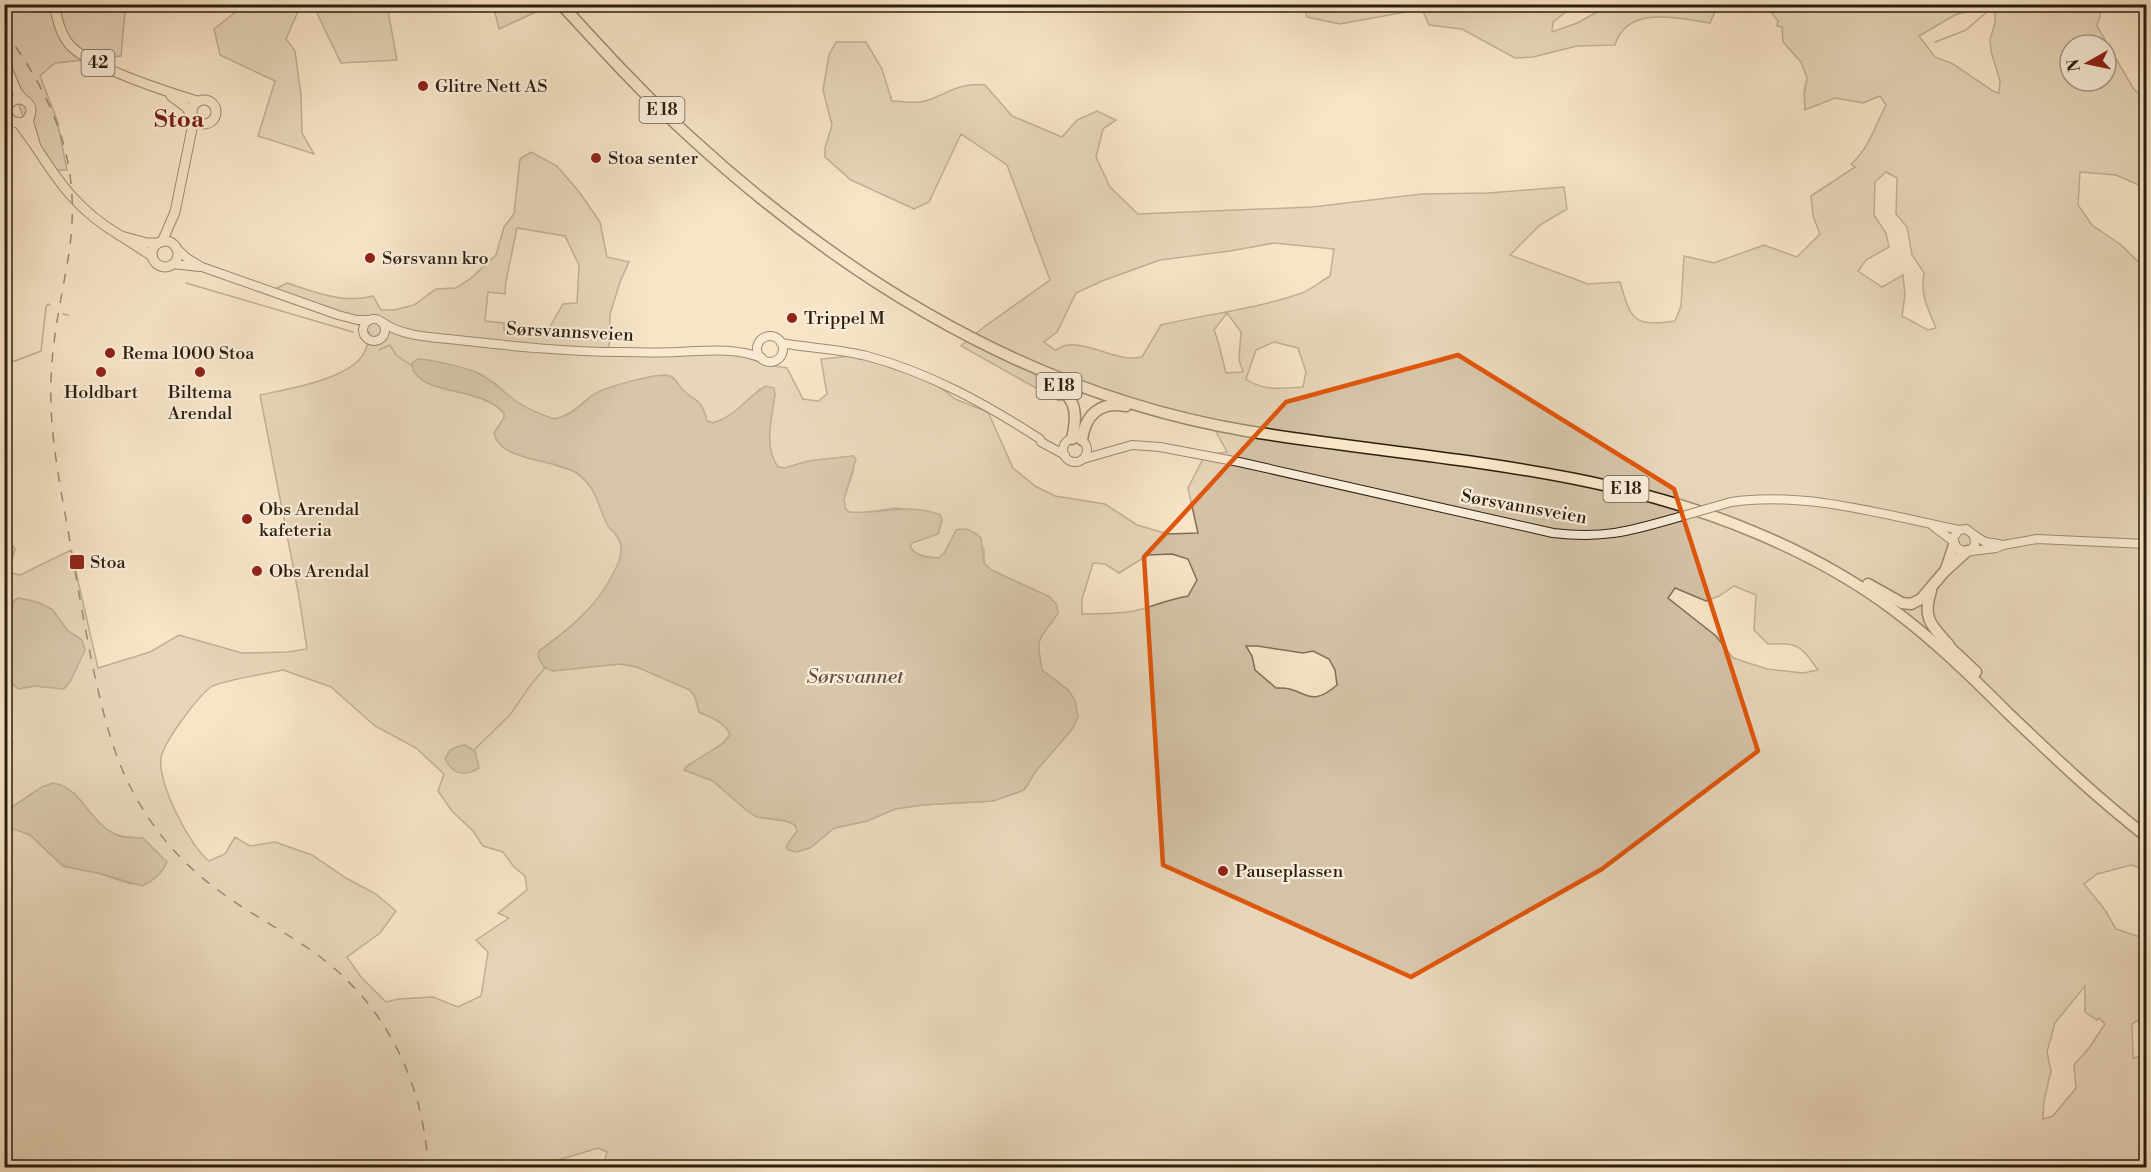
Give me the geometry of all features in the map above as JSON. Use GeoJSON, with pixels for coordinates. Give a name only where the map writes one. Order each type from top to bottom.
{"type":"FeatureCollection","features":[{"type":"Feature","properties":{"kind":"highway","name":"E 18"},"geometry":{"type":"LineString","coordinates":[[561,4],[621,70],[688,135],[849,265],[915,309],[1009,355],[1080,387],[1175,416]]}},
{"type":"Feature","properties":{"kind":"highway","name":"E 18"},"geometry":{"type":"LineString","coordinates":[[568,4],[694,133],[773,205]]}},
{"type":"Feature","properties":{"kind":"highway","name":"E 18"},"geometry":{"type":"LineString","coordinates":[[1009,355],[1059,387],[1072,401],[1076,415],[1077,441]]}},
{"type":"Feature","properties":{"kind":"highway","name":"E 18"},"geometry":{"type":"LineString","coordinates":[[1009,355],[1143,401],[1194,414],[1247,425],[1564,470],[1632,485],[1702,506],[1764,530],[1902,603],[1911,604],[1921,599],[1932,589],[1944,572],[1969,550]]}},
{"type":"Feature","properties":{"kind":"highway","name":"E 18"},"geometry":{"type":"LineString","coordinates":[[1077,441],[1084,425],[1092,415],[1108,406],[1118,405],[1242,430],[1559,475],[1695,508],[1758,533],[1833,570],[1894,609],[1948,655],[2102,800],[2146,836]]}},
{"type":"Feature","properties":{"kind":"highway","name":"E 18"},"geometry":{"type":"LineString","coordinates":[[1944,572],[1953,543]]}},
{"type":"Feature","properties":{"kind":"highway","name":"E 18"},"geometry":{"type":"LineString","coordinates":[[1865,582],[1900,605],[1956,651]]}},
{"type":"Feature","properties":{"kind":"highway","name":"E 18"},"geometry":{"type":"LineString","coordinates":[[1932,589],[1927,608],[1929,621],[2056,751],[2117,805],[2146,827]]}},
{"type":"Feature","properties":{"kind":"main road","name":"42"},"geometry":{"type":"LineString","coordinates":[[54,6],[65,38],[81,55],[166,92],[197,101],[206,99],[216,107],[216,116],[208,124],[201,124],[193,118],[186,107],[166,92]]}},
{"type":"Feature","properties":{"kind":"main road"},"geometry":{"type":"LineString","coordinates":[[4,62],[17,92],[29,105],[29,123],[36,147]]}},
{"type":"Feature","properties":{"kind":"main road"},"geometry":{"type":"LineString","coordinates":[[8,73],[9,117],[18,122],[58,183],[88,213],[152,256],[160,266],[169,267],[177,258],[167,244],[190,147],[192,108],[197,101]]}},
{"type":"Feature","properties":{"kind":"main road"},"geometry":{"type":"LineString","coordinates":[[8,106],[13,100],[24,100]]}},
{"type":"Feature","properties":{"kind":"main road"},"geometry":{"type":"LineString","coordinates":[[18,122],[25,121],[29,116]]}},
{"type":"Feature","properties":{"kind":"main road"},"geometry":{"type":"LineString","coordinates":[[190,147],[202,128],[208,124]]}},
{"type":"Feature","properties":{"kind":"main road"},"geometry":{"type":"LineString","coordinates":[[121,236],[147,243],[167,244],[202,267],[338,315],[357,320],[377,319],[382,322],[385,332],[382,338],[371,340],[364,331],[338,315]]}},
{"type":"Feature","properties":{"kind":"main road"},"geometry":{"type":"LineString","coordinates":[[152,256],[153,249],[167,244]]}},
{"type":"Feature","properties":{"kind":"main road"},"geometry":{"type":"LineString","coordinates":[[173,264],[202,267]]}},
{"type":"Feature","properties":{"kind":"main road"},"geometry":{"type":"LineString","coordinates":[[364,331],[369,321]]}},
{"type":"Feature","properties":{"kind":"main road","name":"Sørsvannsveien"},"geometry":{"type":"LineString","coordinates":[[382,322],[391,328],[411,334],[568,351],[727,350],[745,352],[762,358]]}},
{"type":"Feature","properties":{"kind":"main road","name":"Sørsvannsveien"},"geometry":{"type":"LineString","coordinates":[[382,338],[411,334]]}},
{"type":"Feature","properties":{"kind":"main road"},"geometry":{"type":"LineString","coordinates":[[772,336],[781,343],[782,351],[779,358],[771,362],[762,358],[757,347],[761,340],[772,336]]}},
{"type":"Feature","properties":{"kind":"main road","name":"Sørsvannsveien"},"geometry":{"type":"LineString","coordinates":[[727,350],[754,344],[761,340]]}},
{"type":"Feature","properties":{"kind":"main road","name":"Sørsvannsveien"},"geometry":{"type":"LineString","coordinates":[[781,343],[856,354],[916,372],[995,410],[1040,439],[1041,442],[1065,455]]}},
{"type":"Feature","properties":{"kind":"main road","name":"Sørsvannsveien"},"geometry":{"type":"LineString","coordinates":[[779,358],[786,354],[814,349]]}},
{"type":"Feature","properties":{"kind":"main road","name":"Sørsvannsveien"},"geometry":{"type":"LineString","coordinates":[[1040,439],[1054,442],[1077,441],[1092,447],[1110,450]]}},
{"type":"Feature","properties":{"kind":"main road"},"geometry":{"type":"LineString","coordinates":[[1077,441],[1087,453],[1083,459],[1073,462],[1065,455],[1064,448],[1077,441]]}},
{"type":"Feature","properties":{"kind":"main road","name":"Sørsvannsveien"},"geometry":{"type":"LineString","coordinates":[[1083,459],[1110,450],[1139,445],[1169,448],[1553,533],[1571,535],[1596,536],[1624,532],[1731,502],[1766,498],[1889,515],[1959,530]]}},
{"type":"Feature","properties":{"kind":"main road","name":"Sørsvannsveien"},"geometry":{"type":"LineString","coordinates":[[1933,526],[1953,543]]}},
{"type":"Feature","properties":{"kind":"main road"},"geometry":{"type":"LineString","coordinates":[[2003,545],[1985,542],[1966,529],[1959,530],[1954,535],[1953,543],[1961,551],[1990,549],[2037,539],[2146,544]]}},
{"type":"Feature","properties":{"kind":"main road"},"geometry":{"type":"LineString","coordinates":[[1969,550],[1975,545],[1974,535]]}},
{"type":"Feature","properties":{"kind":"highlighted area"},"geometry":{"type":"Polygon","coordinates":[[[1458,355],[1674,489],[1758,751],[1602,869],[1411,977],[1163,865],[1144,557],[1286,402],[1458,355]]]}},
{"type":"Feature","properties":{"kind":"shaded area"},"geometry":{"type":"Polygon","coordinates":[[[246,4],[309,5],[300,7],[286,39],[295,51],[301,95],[302,133],[314,154],[258,136],[275,81],[220,55],[214,29],[246,4]]]}},
{"type":"Feature","properties":{"kind":"shaded area"},"geometry":{"type":"Polygon","coordinates":[[[493,4],[551,5],[499,29],[493,4]]]}},
{"type":"Feature","properties":{"kind":"shaded area"},"geometry":{"type":"Polygon","coordinates":[[[4,5],[123,5],[125,12],[121,56],[55,63],[40,76],[57,120],[67,170],[50,170],[33,147],[5,63],[4,5]]]}},
{"type":"Feature","properties":{"kind":"shaded area"},"geometry":{"type":"Polygon","coordinates":[[[313,5],[387,5],[397,60],[341,63],[313,5]]]}},
{"type":"Feature","properties":{"kind":"shaded area"},"geometry":{"type":"Polygon","coordinates":[[[1304,5],[1575,5],[1553,22],[1552,32],[1577,23],[1610,5],[1718,5],[1710,23],[1669,17],[1642,19],[1630,24],[1621,32],[1615,45],[1577,46],[1533,57],[1515,58],[1462,29],[1429,25],[1422,9],[1340,24],[1307,17],[1304,5]]]}},
{"type":"Feature","properties":{"kind":"shaded area"},"geometry":{"type":"Polygon","coordinates":[[[1766,5],[2134,5],[2102,9],[2097,26],[2101,33],[2058,33],[2058,93],[2118,93],[2118,62],[2133,88],[2146,101],[2146,188],[2116,175],[2080,172],[2078,205],[2092,225],[2121,245],[2146,269],[2146,417],[2141,430],[2146,431],[2146,870],[2131,865],[2097,874],[2084,884],[2105,910],[2116,929],[2146,939],[2146,1015],[2132,1024],[2133,1058],[2146,1055],[2146,1167],[603,1168],[607,1152],[598,1148],[532,1168],[5,1167],[5,824],[30,835],[63,866],[98,873],[131,884],[133,837],[123,837],[106,829],[92,816],[74,793],[37,790],[5,812],[5,755],[13,743],[5,740],[5,646],[8,667],[19,689],[34,686],[64,688],[67,630],[52,609],[37,602],[18,598],[11,602],[5,614],[4,526],[7,539],[15,549],[9,572],[20,575],[71,550],[98,668],[150,652],[179,635],[242,653],[288,652],[307,649],[260,395],[302,386],[334,376],[347,369],[358,361],[365,351],[369,332],[347,317],[273,290],[287,283],[340,298],[373,296],[381,310],[394,310],[414,305],[436,289],[456,288],[470,279],[496,255],[504,227],[514,214],[520,159],[531,152],[557,166],[580,193],[600,222],[607,257],[629,262],[610,314],[609,350],[734,353],[768,365],[787,368],[803,399],[818,401],[827,394],[821,359],[852,356],[923,373],[955,399],[988,412],[1013,468],[1035,486],[1055,496],[1105,504],[1137,525],[1168,534],[1198,533],[1188,488],[1205,455],[1227,452],[1215,430],[1190,418],[1090,392],[1059,401],[961,346],[1050,280],[1007,165],[961,134],[929,202],[914,209],[851,180],[825,157],[825,148],[832,125],[823,90],[829,55],[836,42],[866,42],[882,69],[892,101],[921,102],[968,85],[985,85],[1012,116],[1062,137],[1077,120],[1097,111],[1116,120],[1103,129],[1096,157],[1110,187],[1138,214],[1312,207],[1422,194],[1488,193],[1564,187],[1567,209],[1540,225],[1510,255],[1588,284],[1620,282],[1627,305],[1636,318],[1650,323],[1661,323],[1675,321],[1681,306],[1684,256],[1714,263],[1764,245],[1797,257],[1820,234],[1813,216],[1811,196],[1855,167],[1851,164],[1867,144],[1886,105],[1880,96],[1863,103],[1835,98],[1805,110],[1804,93],[1807,78],[1801,62],[1783,42],[1782,27],[1777,26],[1778,21],[1766,5]],[[1982,7],[1955,15],[1919,36],[1935,57],[1953,64],[1999,93],[2000,81],[1991,51],[1990,39],[1995,23],[1995,8],[1982,7]],[[1886,172],[1875,182],[1874,215],[1886,233],[1889,247],[1866,260],[1858,271],[1882,287],[1903,275],[1905,295],[1902,316],[1928,330],[1936,328],[1924,295],[1924,273],[1912,255],[1907,227],[1896,214],[1897,178],[1886,172]],[[517,228],[505,294],[488,292],[485,321],[504,323],[504,330],[548,330],[563,304],[577,303],[579,265],[565,236],[517,228]],[[1274,243],[1160,260],[1076,293],[1057,332],[1044,342],[1055,350],[1066,345],[1077,345],[1124,357],[1142,357],[1161,325],[1285,299],[1302,293],[1330,276],[1334,249],[1274,243]],[[1227,313],[1214,330],[1226,373],[1243,372],[1239,360],[1241,332],[1227,313]],[[1274,342],[1256,350],[1246,379],[1266,388],[1303,387],[1306,372],[1298,348],[1274,342]],[[427,360],[413,371],[423,379],[446,389],[483,399],[494,405],[504,413],[504,418],[494,433],[582,477],[595,493],[607,523],[620,542],[620,559],[607,587],[583,615],[547,645],[587,666],[620,664],[637,667],[690,690],[695,697],[699,712],[713,718],[725,727],[730,735],[722,744],[684,770],[713,781],[757,817],[786,821],[795,825],[810,848],[834,828],[867,821],[895,809],[993,801],[1024,790],[1036,771],[1073,728],[1068,690],[1042,670],[1039,655],[1040,640],[1052,622],[1050,597],[991,570],[984,563],[984,549],[956,531],[945,552],[939,558],[916,553],[910,547],[912,543],[938,534],[942,520],[940,515],[896,508],[861,513],[849,512],[845,508],[844,499],[853,472],[853,456],[808,461],[785,468],[778,467],[773,459],[770,441],[775,394],[760,389],[733,413],[713,423],[707,421],[700,404],[682,389],[674,378],[664,375],[655,376],[598,392],[570,413],[554,419],[534,412],[513,400],[494,383],[427,360]],[[1172,554],[1148,555],[1119,573],[1105,564],[1093,563],[1082,599],[1082,614],[1134,611],[1188,596],[1197,580],[1188,559],[1172,554]],[[1734,586],[1706,601],[1675,588],[1668,598],[1716,636],[1733,658],[1767,669],[1803,673],[1818,670],[1798,647],[1768,644],[1754,630],[1756,595],[1734,586]],[[1246,646],[1252,656],[1255,670],[1276,688],[1294,690],[1312,697],[1327,693],[1337,685],[1335,670],[1329,659],[1313,651],[1303,653],[1246,646]],[[283,670],[224,682],[211,687],[182,720],[168,742],[161,758],[161,769],[164,783],[184,828],[209,861],[225,854],[235,837],[250,846],[275,842],[312,855],[346,878],[376,894],[396,911],[380,933],[347,957],[361,977],[386,1002],[433,997],[458,1007],[481,996],[488,952],[476,940],[509,918],[498,913],[527,890],[525,876],[514,867],[503,852],[483,846],[473,831],[452,811],[438,791],[444,774],[416,748],[375,726],[331,687],[283,670]],[[2085,986],[2055,1023],[2047,1052],[2051,1071],[2044,1101],[2043,1119],[2053,1116],[2076,1088],[2074,1065],[2105,1024],[2099,1018],[2097,1020],[2085,1012],[2085,986]]]}},
{"type":"Feature","properties":{"kind":"water","name":"Sørsvannet"},"geometry":{"type":"Polygon","coordinates":[[[418,359],[448,364],[478,373],[522,405],[554,419],[570,413],[598,392],[654,376],[663,375],[673,378],[687,394],[700,404],[707,421],[713,423],[734,412],[766,386],[774,388],[770,441],[773,459],[778,467],[785,468],[808,461],[853,456],[856,459],[844,499],[845,508],[849,512],[918,509],[940,515],[942,520],[938,534],[912,543],[910,547],[916,553],[939,558],[945,552],[956,530],[970,530],[981,538],[984,563],[991,570],[1050,597],[1057,605],[1058,613],[1040,638],[1042,670],[1068,690],[1075,700],[1078,717],[1073,728],[1036,771],[1024,790],[993,801],[895,809],[867,821],[834,828],[810,848],[797,852],[788,850],[786,846],[797,831],[795,825],[786,821],[757,817],[713,781],[684,770],[722,744],[730,735],[721,723],[699,712],[695,697],[690,690],[637,667],[620,664],[553,671],[544,667],[538,657],[539,651],[591,607],[607,585],[620,558],[619,539],[608,526],[593,490],[584,478],[568,468],[530,459],[506,450],[498,442],[494,433],[504,418],[504,413],[493,404],[480,398],[426,382],[414,371],[412,363],[418,359]]]}},
{"type":"Feature","properties":{"kind":"water"},"geometry":{"type":"Polygon","coordinates":[[[18,598],[37,602],[52,609],[67,630],[82,640],[85,650],[71,680],[64,689],[34,686],[19,689],[13,685],[6,638],[9,614],[18,598]]]}},
{"type":"Feature","properties":{"kind":"water"},"geometry":{"type":"Polygon","coordinates":[[[465,745],[475,751],[479,768],[469,773],[460,773],[452,768],[445,759],[452,749],[465,745]]]}},
{"type":"Feature","properties":{"kind":"water"},"geometry":{"type":"Polygon","coordinates":[[[53,783],[72,792],[109,831],[122,837],[143,838],[167,862],[160,874],[142,886],[98,873],[63,866],[30,835],[5,826],[5,812],[42,787],[53,783]]]}},
{"type":"Feature","properties":{"kind":"waterway"},"geometry":{"type":"LineString","coordinates":[[1935,42],[1966,30],[1996,4]]}},
{"type":"Feature","properties":{"kind":"waterway"},"geometry":{"type":"LineString","coordinates":[[186,283],[353,332]]}},
{"type":"Feature","properties":{"kind":"waterway"},"geometry":{"type":"LineString","coordinates":[[4,357],[15,361],[41,351],[46,307],[50,305]]}},
{"type":"Feature","properties":{"kind":"waterway"},"geometry":{"type":"LineString","coordinates":[[63,314],[68,315]]}},
{"type":"Feature","properties":{"kind":"waterway"},"geometry":{"type":"LineString","coordinates":[[379,350],[390,345],[396,355],[412,366]]}},
{"type":"Feature","properties":{"kind":"waterway"},"geometry":{"type":"LineString","coordinates":[[474,750],[510,715],[545,668]]}},
{"type":"Feature","properties":{"kind":"railway"},"geometry":{"type":"LineString","coordinates":[[4,30],[38,83],[51,109],[68,162],[72,191],[72,221],[53,349],[52,421],[60,482],[92,663],[113,745],[125,777],[141,807],[183,860],[208,883],[319,956],[343,976],[382,1023],[410,1077],[425,1137],[428,1168]]}},
{"type":"Feature","properties":{"kind":"place","name":"Glitre Nett AS"},"geometry":{"type":"Point","coordinates":[423,86]}},
{"type":"Feature","properties":{"kind":"place","name":"Stoa senter"},"geometry":{"type":"Point","coordinates":[596,158]}},
{"type":"Feature","properties":{"kind":"place","name":"Sørsvann kro"},"geometry":{"type":"Point","coordinates":[370,258]}},
{"type":"Feature","properties":{"kind":"place","name":"Trippel M"},"geometry":{"type":"Point","coordinates":[792,318]}},
{"type":"Feature","properties":{"kind":"place","name":"Rema 1000 Stoa"},"geometry":{"type":"Point","coordinates":[110,353]}},
{"type":"Feature","properties":{"kind":"place","name":"Holdbart"},"geometry":{"type":"Point","coordinates":[101,372]}},
{"type":"Feature","properties":{"kind":"place","name":"Biltema Arendal"},"geometry":{"type":"Point","coordinates":[200,372]}},
{"type":"Feature","properties":{"kind":"place","name":"Obs Arendal kafeteria"},"geometry":{"type":"Point","coordinates":[247,519]}},
{"type":"Feature","properties":{"kind":"place","name":"Stoa"},"geometry":{"type":"Point","coordinates":[77,562]}},
{"type":"Feature","properties":{"kind":"place","name":"Obs Arendal"},"geometry":{"type":"Point","coordinates":[257,571]}},
{"type":"Feature","properties":{"kind":"place","name":"Pauseplassen"},"geometry":{"type":"Point","coordinates":[1223,871]}},
{"type":"Feature","properties":{"kind":"district","name":"Stoa"},"geometry":{"type":"Point","coordinates":[179,120]}}]}
